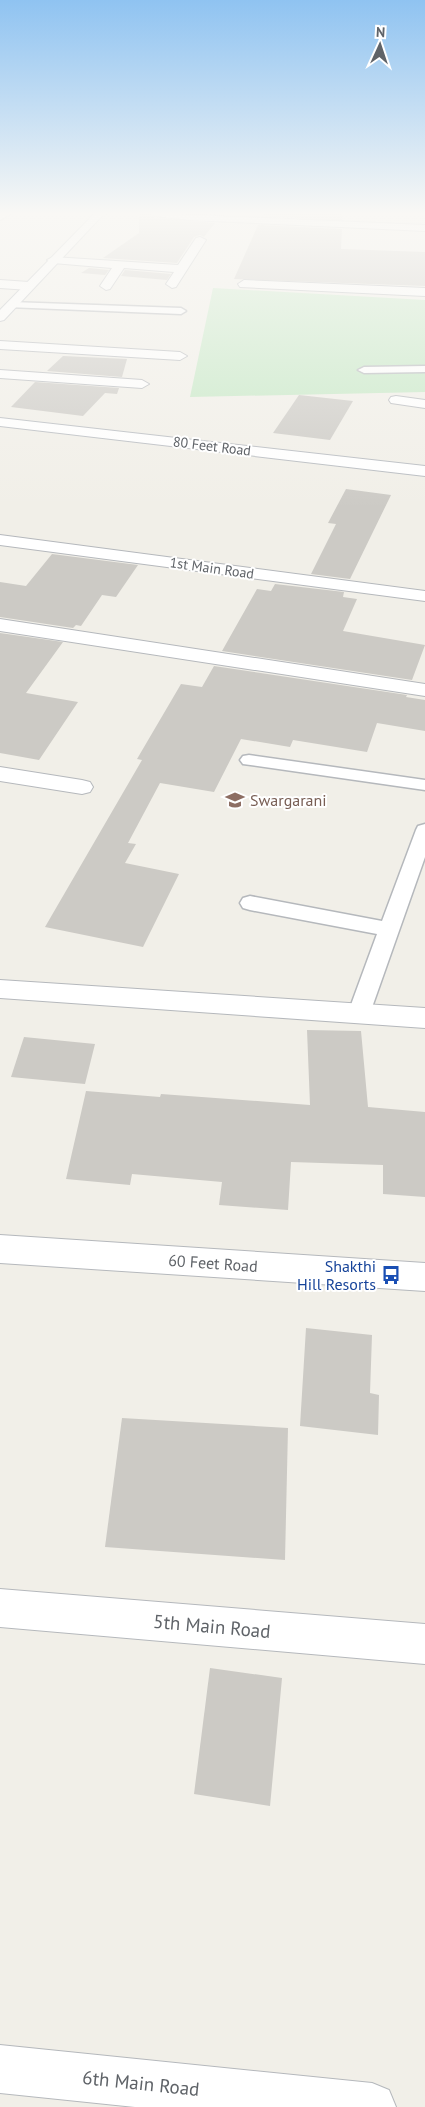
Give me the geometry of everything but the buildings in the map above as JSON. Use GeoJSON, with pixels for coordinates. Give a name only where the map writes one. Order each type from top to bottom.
{"type":"FeatureCollection","features":[{"type":"Feature","properties":{"kind":"street"},"geometry":{"type":"LineString","coordinates":[[0,345],[180,356]]}},
{"type":"Feature","properties":{"kind":"street"},"geometry":{"type":"LineString","coordinates":[[0,374],[142,384]]}},
{"type":"Feature","properties":{"kind":"street"},"geometry":{"type":"LineString","coordinates":[[396,400],[425,404]]}},
{"type":"Feature","properties":{"kind":"street","name":"80 Feet Road"},"geometry":{"type":"LineString","coordinates":[[0,422],[425,471]]}},
{"type":"Feature","properties":{"kind":"street","name":"80 Feet Road"},"geometry":{"type":"LineString","coordinates":[[0,437],[425,485]]}},
{"type":"Feature","properties":{"kind":"street","name":"1st Main Road"},"geometry":{"type":"LineString","coordinates":[[0,540],[425,596]]}},
{"type":"Feature","properties":{"kind":"street"},"geometry":{"type":"LineString","coordinates":[[0,625],[425,690]]}},
{"type":"Feature","properties":{"kind":"street"},"geometry":{"type":"LineString","coordinates":[[0,774],[82,787]]}},
{"type":"Feature","properties":{"kind":"street"},"geometry":{"type":"LineString","coordinates":[[0,989],[425,1018]]}},
{"type":"Feature","properties":{"kind":"street","name":"60 Feet Road"},"geometry":{"type":"LineString","coordinates":[[0,1249],[425,1278]]}},
{"type":"Feature","properties":{"kind":"street","name":"5th Main Road"},"geometry":{"type":"LineString","coordinates":[[0,1608],[425,1644]]}},
{"type":"Feature","properties":{"kind":"street","name":"6th Main Road"},"geometry":{"type":"LineString","coordinates":[[0,2069],[372,2107]]}},
{"type":"Feature","properties":{"kind":"lane"},"geometry":{"type":"LineString","coordinates":[[364,370],[425,369]]}},
{"type":"Feature","properties":{"kind":"lane"},"geometry":{"type":"LineString","coordinates":[[249,760],[425,785]]}},
{"type":"Feature","properties":{"kind":"lane"},"geometry":{"type":"LineString","coordinates":[[359,1013],[425,830]]}},
{"type":"Feature","properties":{"kind":"lane"},"geometry":{"type":"LineString","coordinates":[[250,903],[389,929]]}},
{"type":"Feature","properties":{"kind":"green space"},"geometry":{"type":"Polygon","coordinates":[[[208,311],[425,311],[425,392],[190,397],[208,311]]]}},
{"type":"Feature","properties":{"kind":"place","name":"Swargarani"},"geometry":{"type":"Point","coordinates":[235,800]}},
{"type":"Feature","properties":{"kind":"place","name":"Shakthi Hill Resorts"},"geometry":{"type":"Point","coordinates":[391,1275]}}]}
